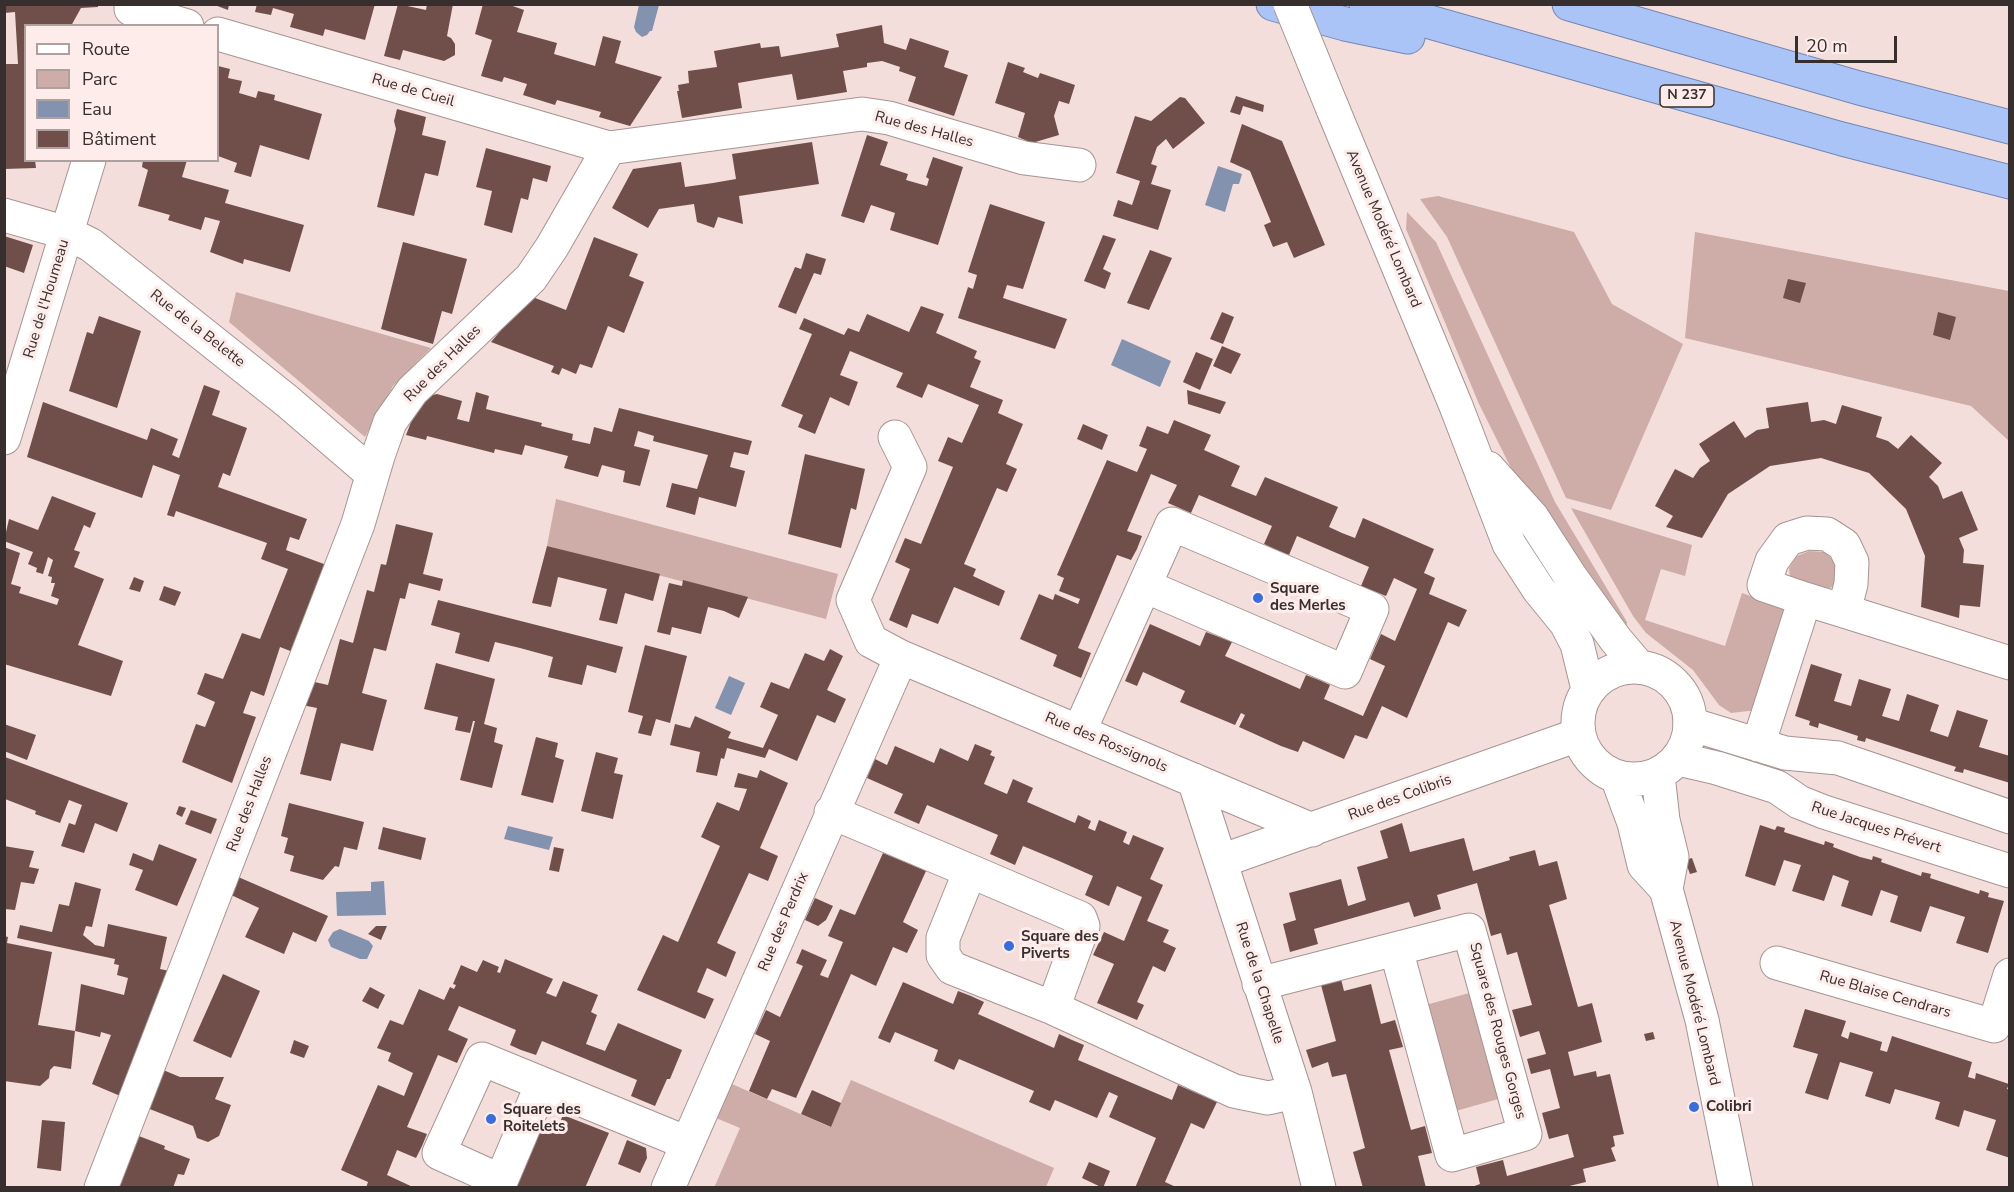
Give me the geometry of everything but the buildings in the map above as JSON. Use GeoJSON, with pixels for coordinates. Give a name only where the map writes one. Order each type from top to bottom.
{"type":"FeatureCollection","features":[{"type":"Feature","properties":{"kind":"highway"},"geometry":{"type":"LineString","coordinates":[[1273,4],[1345,24],[1631,80]]}},
{"type":"Feature","properties":{"kind":"highway","name":"N 237"},"geometry":{"type":"LineString","coordinates":[[1366,4],[1842,139],[2010,182]]}},
{"type":"Feature","properties":{"kind":"highway"},"geometry":{"type":"LineString","coordinates":[[1569,4],[1859,88],[2010,127]]}},
{"type":"Feature","properties":{"kind":"street","name":"Avenue Modéré Lombard"},"geometry":{"type":"LineString","coordinates":[[1290,4],[1475,453],[1509,544],[1539,591],[1566,623],[1577,644],[1588,689]]}},
{"type":"Feature","properties":{"kind":"street"},"geometry":{"type":"LineString","coordinates":[[130,13],[178,24]]}},
{"type":"Feature","properties":{"kind":"street","name":"Rue de Cueil"},"geometry":{"type":"LineString","coordinates":[[219,34],[609,148]]}},
{"type":"Feature","properties":{"kind":"street","name":"Rue des Halles"},"geometry":{"type":"LineString","coordinates":[[101,1188],[358,524],[390,422],[412,391],[531,278],[552,247],[609,148],[862,114],[889,118],[1024,158],[1079,165]]}},
{"type":"Feature","properties":{"kind":"street","name":"Rue de l'Houmeau"},"geometry":{"type":"LineString","coordinates":[[4,438],[88,162]]}},
{"type":"Feature","properties":{"kind":"street","name":"Rue de la Belette"},"geometry":{"type":"LineString","coordinates":[[4,215],[67,233],[91,245],[287,401],[372,474]]}},
{"type":"Feature","properties":{"kind":"street","name":"Rue des Rossignols"},"geometry":{"type":"LineString","coordinates":[[895,437],[910,467],[853,600],[871,641],[901,657],[1312,830]]}},
{"type":"Feature","properties":{"kind":"street","name":"Avenue Modéré Lombard"},"geometry":{"type":"LineString","coordinates":[[1475,453],[1532,516],[1570,576],[1616,640],[1639,667]]}},
{"type":"Feature","properties":{"kind":"street"},"geometry":{"type":"LineString","coordinates":[[1079,732],[1172,524],[1372,609],[1345,672],[1145,586]]}},
{"type":"Feature","properties":{"kind":"street"},"geometry":{"type":"LineString","coordinates":[[1844,611],[1851,584],[1852,562],[1844,545],[1827,534],[1807,533],[1788,539],[1772,561],[1764,585],[1805,599],[2010,663]]}},
{"type":"Feature","properties":{"kind":"street"},"geometry":{"type":"LineString","coordinates":[[1758,745],[1805,599]]}},
{"type":"Feature","properties":{"kind":"street","name":"Rue des Perdrix"},"geometry":{"type":"LineString","coordinates":[[668,1188],[831,812],[901,657]]}},
{"type":"Feature","properties":{"kind":"street"},"geometry":{"type":"LineString","coordinates":[[1639,667],[1655,671],[1670,680],[1681,692],[1688,708],[1690,724],[1687,742],[1668,767],[1636,780],[1617,777],[1603,770],[1591,760],[1582,747],[1578,735],[1578,718],[1581,703],[1588,689],[1602,676],[1620,668],[1639,667]]}},
{"type":"Feature","properties":{"kind":"street"},"geometry":{"type":"LineString","coordinates":[[1690,724],[1785,753],[1838,758],[2010,817]]}},
{"type":"Feature","properties":{"kind":"street","name":"Rue des Colibris"},"geometry":{"type":"LineString","coordinates":[[1221,861],[1578,735]]}},
{"type":"Feature","properties":{"kind":"street","name":"Avenue Modéré Lombard"},"geometry":{"type":"LineString","coordinates":[[1668,767],[1663,820],[1672,857],[1666,889],[1702,1020],[1736,1188]]}},
{"type":"Feature","properties":{"kind":"street","name":"Rue Jacques Prévert"},"geometry":{"type":"LineString","coordinates":[[1668,767],[1717,768],[1777,787],[1799,802],[1824,812],[2010,871]]}},
{"type":"Feature","properties":{"kind":"street","name":"Avenue Modéré Lombard"},"geometry":{"type":"LineString","coordinates":[[1617,777],[1634,823],[1644,865],[1666,889]]}},
{"type":"Feature","properties":{"kind":"street","name":"Rue de la Chapelle"},"geometry":{"type":"LineString","coordinates":[[1194,780],[1294,1092],[1319,1188]]}},
{"type":"Feature","properties":{"kind":"street"},"geometry":{"type":"LineString","coordinates":[[831,812],[1080,918],[1083,926],[1053,1008]]}},
{"type":"Feature","properties":{"kind":"street"},"geometry":{"type":"LineString","coordinates":[[970,871],[943,938],[942,955],[952,968],[1053,1008],[1234,1091],[1268,1098],[1294,1092]]}},
{"type":"Feature","properties":{"kind":"street","name":"Square des Rouges Gorges"},"geometry":{"type":"LineString","coordinates":[[1259,984],[1469,930],[1525,1134],[1452,1155],[1396,949]]}},
{"type":"Feature","properties":{"kind":"street","name":"Rue Blaise Cendrars"},"geometry":{"type":"LineString","coordinates":[[1777,963],[2002,1034],[2010,975]]}},
{"type":"Feature","properties":{"kind":"street"},"geometry":{"type":"LineString","coordinates":[[542,1084],[687,1143]]}},
{"type":"Feature","properties":{"kind":"green space"},"geometry":{"type":"Polygon","coordinates":[[[1438,196],[1574,232],[1612,304],[1683,344],[1611,510],[1566,498],[1447,237],[1420,199],[1438,196]]]}},
{"type":"Feature","properties":{"kind":"green space"},"geometry":{"type":"Polygon","coordinates":[[[1407,212],[1436,242],[1555,502],[1627,622],[1626,629],[1515,476],[1479,404],[1406,229],[1407,212]]]}},
{"type":"Feature","properties":{"kind":"green space"},"geometry":{"type":"Polygon","coordinates":[[[1695,232],[2009,291],[2009,441],[1971,406],[1685,338],[1695,232]]]}},
{"type":"Feature","properties":{"kind":"green space"},"geometry":{"type":"Polygon","coordinates":[[[236,292],[431,348],[393,386],[365,437],[229,322],[236,292]]]}},
{"type":"Feature","properties":{"kind":"green space"},"geometry":{"type":"Polygon","coordinates":[[[556,499],[838,574],[826,619],[547,546],[556,499]]]}},
{"type":"Feature","properties":{"kind":"green space"},"geometry":{"type":"Polygon","coordinates":[[[1571,508],[1692,545],[1685,576],[1661,569],[1645,620],[1725,646],[1742,593],[1789,610],[1757,710],[1731,713],[1719,705],[1693,670],[1646,633],[1633,616],[1571,508]]]}},
{"type":"Feature","properties":{"kind":"green space"},"geometry":{"type":"Polygon","coordinates":[[[1809,551],[1824,552],[1833,560],[1838,573],[1835,586],[1824,590],[1790,578],[1789,568],[1797,556],[1809,551]]]}},
{"type":"Feature","properties":{"kind":"green space"},"geometry":{"type":"Polygon","coordinates":[[[1473,992],[1502,1098],[1452,1112],[1422,1006],[1473,992]]]}},
{"type":"Feature","properties":{"kind":"green space"},"geometry":{"type":"Polygon","coordinates":[[[851,1080],[1054,1168],[1046,1187],[714,1188],[740,1128],[716,1118],[732,1084],[830,1127],[851,1080]]]}},
{"type":"Feature","properties":{"kind":"water"},"geometry":{"type":"Polygon","coordinates":[[[639,5],[659,5],[652,31],[642,37],[634,27],[639,5]]]}},
{"type":"Feature","properties":{"kind":"water"},"geometry":{"type":"Polygon","coordinates":[[[1218,166],[1242,174],[1239,184],[1233,184],[1225,212],[1205,205],[1218,166]]]}},
{"type":"Feature","properties":{"kind":"water"},"geometry":{"type":"Polygon","coordinates":[[[1122,339],[1171,361],[1160,387],[1111,365],[1122,339]]]}},
{"type":"Feature","properties":{"kind":"water"},"geometry":{"type":"Polygon","coordinates":[[[729,676],[745,683],[731,715],[715,708],[729,676]]]}},
{"type":"Feature","properties":{"kind":"water"},"geometry":{"type":"Polygon","coordinates":[[[508,826],[553,837],[549,850],[504,839],[508,826]]]}},
{"type":"Feature","properties":{"kind":"water"},"geometry":{"type":"Polygon","coordinates":[[[384,881],[386,915],[337,916],[336,892],[371,891],[371,882],[384,881]]]}},
{"type":"Feature","properties":{"kind":"water"},"geometry":{"type":"Polygon","coordinates":[[[340,929],[369,941],[373,946],[367,959],[360,959],[331,947],[328,940],[333,932],[340,929]]]}},
{"type":"Feature","properties":{"kind":"place","name":"Square des Merles"},"geometry":{"type":"Point","coordinates":[1258,598]}},
{"type":"Feature","properties":{"kind":"place","name":"Square des Piverts"},"geometry":{"type":"Point","coordinates":[1009,946]}},
{"type":"Feature","properties":{"kind":"place","name":"Colibri"},"geometry":{"type":"Point","coordinates":[1694,1107]}},
{"type":"Feature","properties":{"kind":"place","name":"Square des Roitelets"},"geometry":{"type":"Point","coordinates":[491,1119]}}]}
